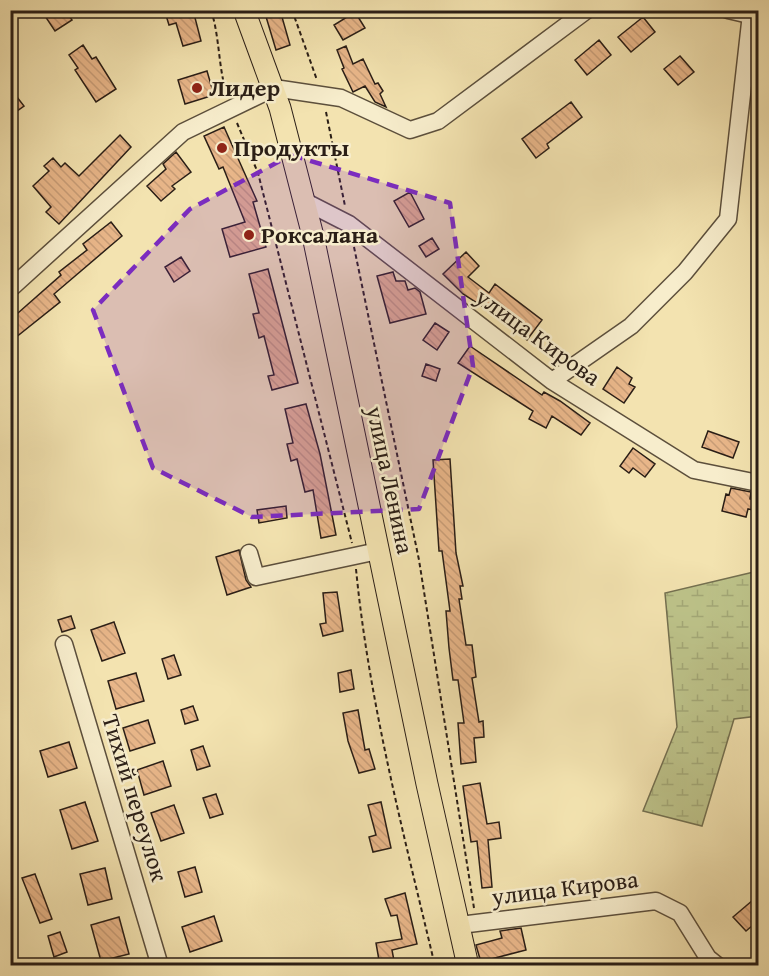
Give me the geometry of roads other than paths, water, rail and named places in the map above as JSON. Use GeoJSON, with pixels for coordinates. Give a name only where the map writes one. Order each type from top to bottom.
{"type":"FeatureCollection","features":[{"type":"Feature","properties":{"kind":"main road","name":"улица Ленина"},"geometry":{"type":"LineString","coordinates":[[244,10],[274,88],[304,201],[427,784],[468,924],[468,966]]}},
{"type":"Feature","properties":{"kind":"street"},"geometry":{"type":"LineString","coordinates":[[10,289],[183,132],[274,88],[341,98],[410,130],[438,121],[587,10]]}},
{"type":"Feature","properties":{"kind":"street"},"geometry":{"type":"LineString","coordinates":[[552,381],[630,326],[685,272],[728,219],[755,16],[728,10]]}},
{"type":"Feature","properties":{"kind":"street","name":"улица Кирова"},"geometry":{"type":"LineString","coordinates":[[304,201],[349,224],[552,381],[694,470],[759,483]]}},
{"type":"Feature","properties":{"kind":"street"},"geometry":{"type":"LineString","coordinates":[[249,553],[256,577],[378,551]]}},
{"type":"Feature","properties":{"kind":"street","name":"Тихий переулок"},"geometry":{"type":"LineString","coordinates":[[64,644],[160,966]]}},
{"type":"Feature","properties":{"kind":"street","name":"улица Кирова"},"geometry":{"type":"LineString","coordinates":[[468,924],[656,901],[680,913],[708,958],[718,966]]}},
{"type":"Feature","properties":{"kind":"place","name":"Лидер"},"geometry":{"type":"Point","coordinates":[197,88]}},
{"type":"Feature","properties":{"kind":"place","name":"Продукты"},"geometry":{"type":"Point","coordinates":[222,148]}},
{"type":"Feature","properties":{"kind":"place","name":"Роксалана"},"geometry":{"type":"Point","coordinates":[249,235]}}]}
